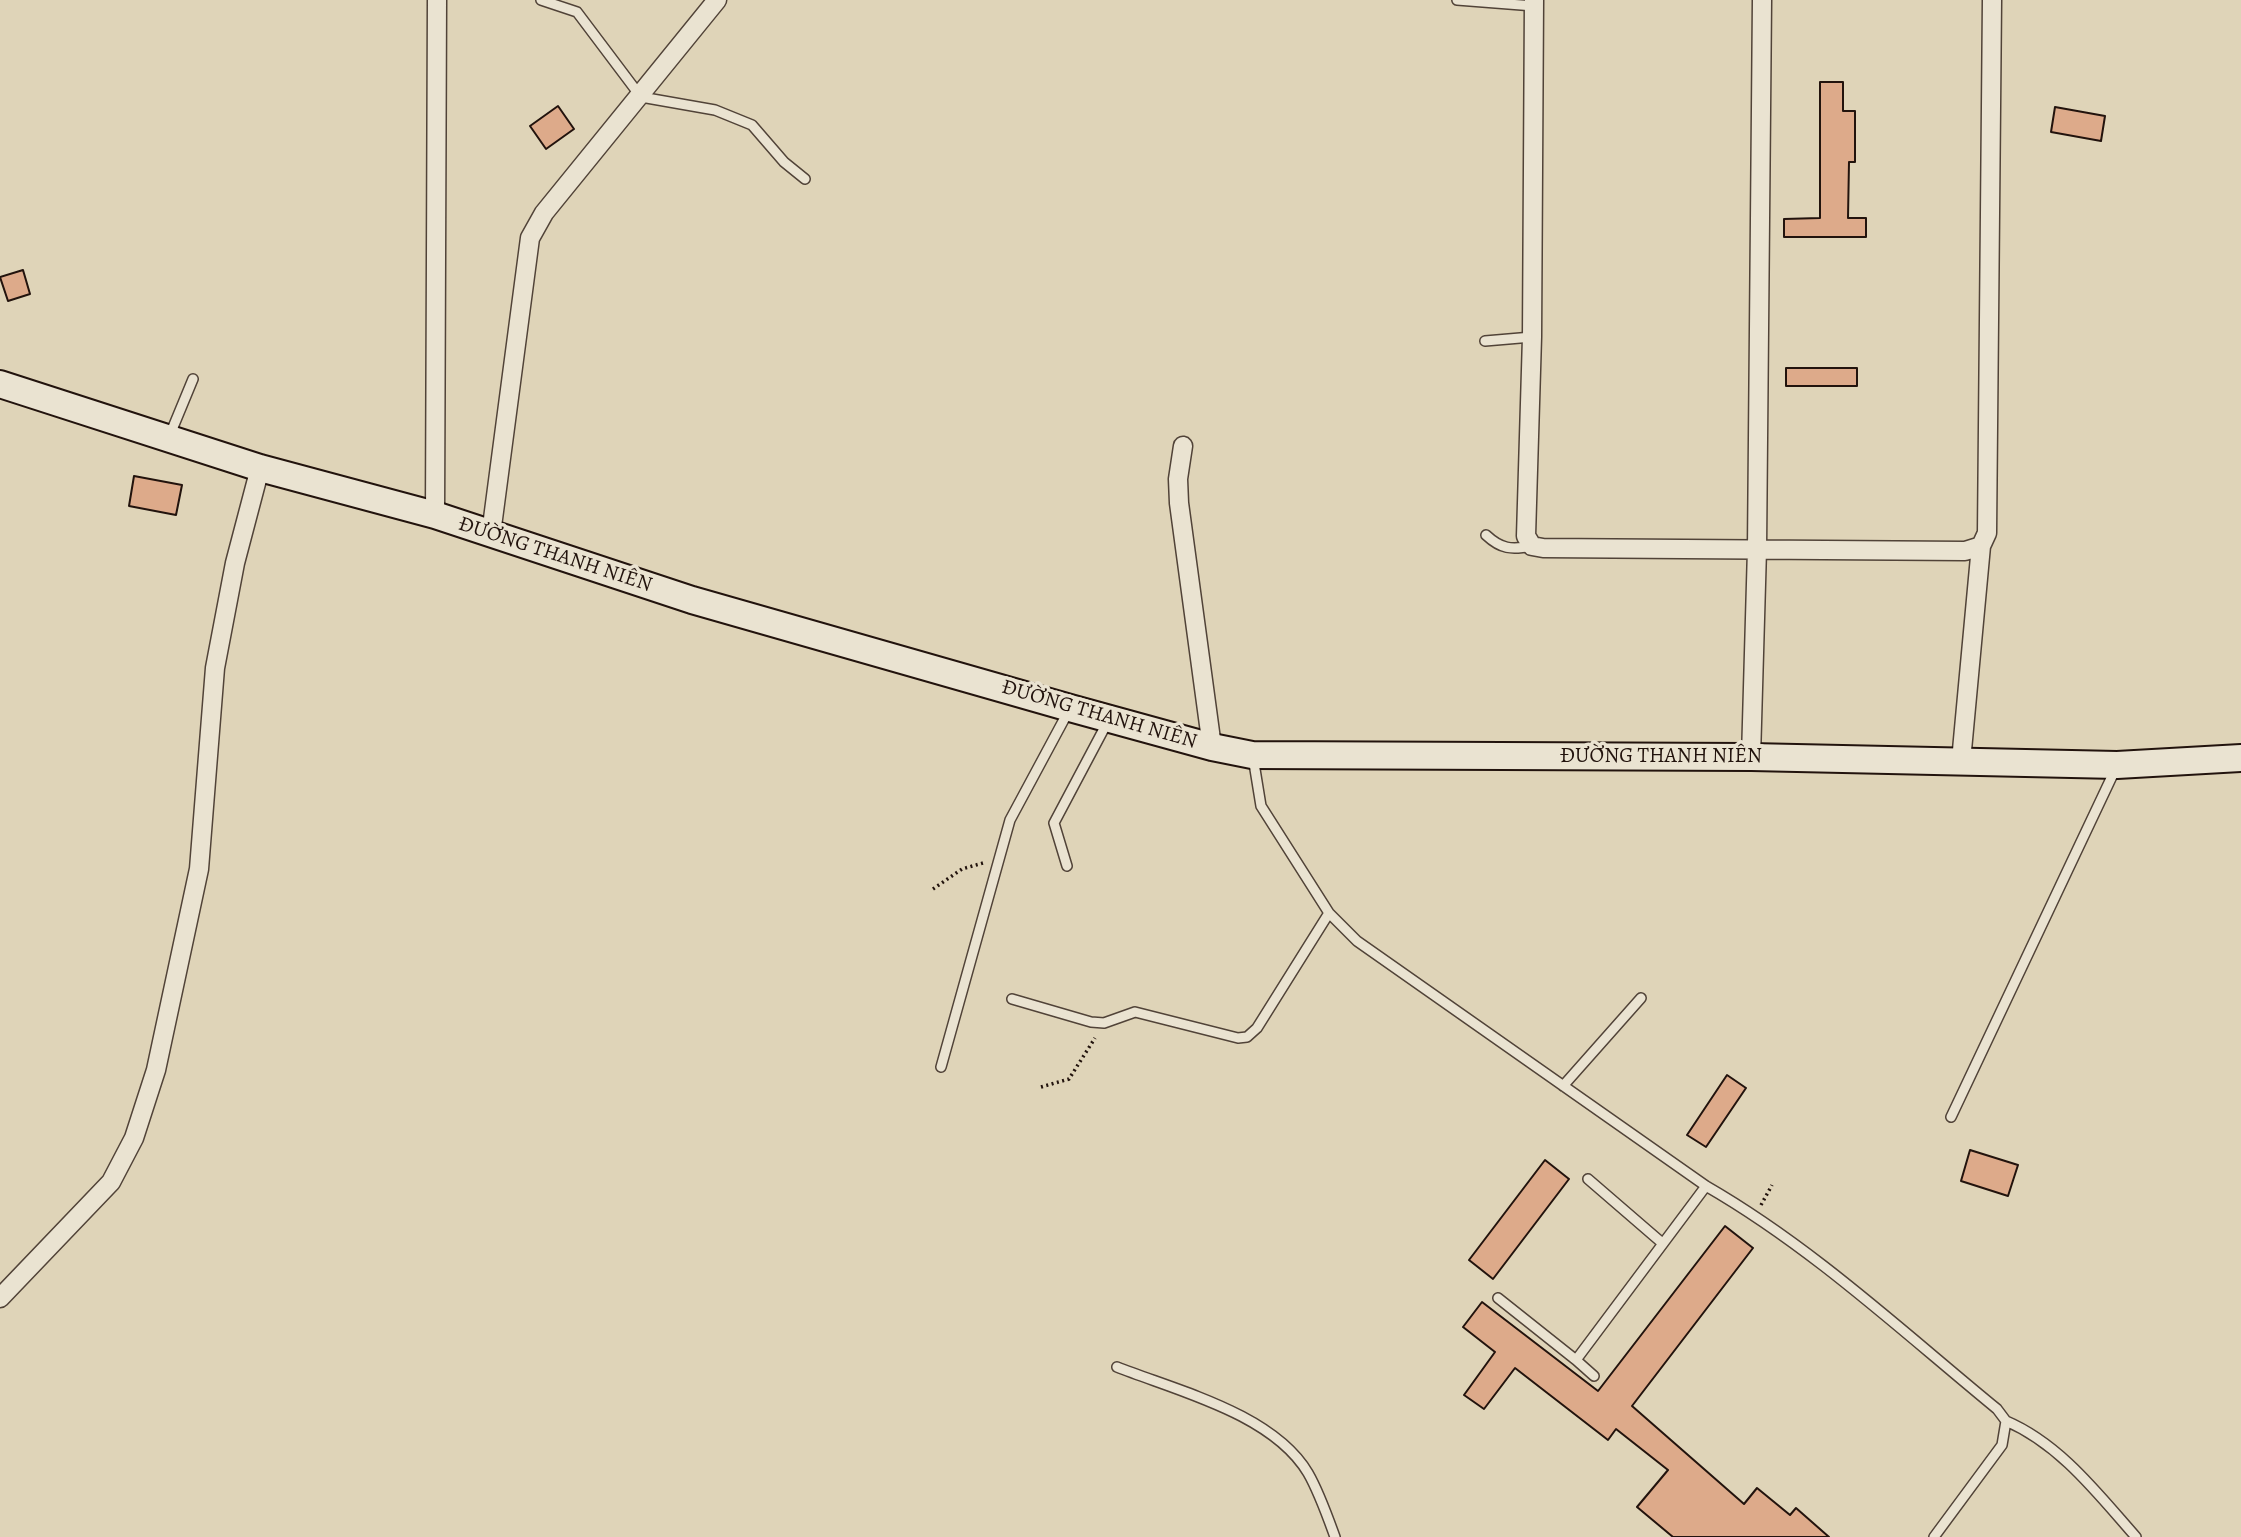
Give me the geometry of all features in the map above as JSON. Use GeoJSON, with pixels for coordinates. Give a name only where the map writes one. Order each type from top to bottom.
{"type":"FeatureCollection","features":[{"type":"Feature","properties":{"kind":"main road","name":"ĐƯỜNG THANH NIÊN"},"geometry":{"type":"LineString","coordinates":[[0,384],[260,468],[435,515],[692,600],[1070,708],[1212,747],[1252,755],[1752,757],[2117,765],[2241,758]]}},
{"type":"Feature","properties":{"kind":"street"},"geometry":{"type":"LineString","coordinates":[[435,515],[437,0]]}},
{"type":"Feature","properties":{"kind":"street"},"geometry":{"type":"LineString","coordinates":[[491,534],[530,238],[544,213],[641,97],[717,0]]}},
{"type":"Feature","properties":{"kind":"street"},"geometry":{"type":"LineString","coordinates":[[1752,757],[1757,548],[1762,0]]}},
{"type":"Feature","properties":{"kind":"street"},"geometry":{"type":"LineString","coordinates":[[1961,761],[1981,546],[1987,533],[1992,0]]}},
{"type":"Feature","properties":{"kind":"street"},"geometry":{"type":"LineString","coordinates":[[1534,3],[1532,337],[1526,536],[1532,546],[1965,551],[1981,546]]}},
{"type":"Feature","properties":{"kind":"street"},"geometry":{"type":"LineString","coordinates":[[1184,446],[1178,480],[1179,503],[1212,747]]}},
{"type":"Feature","properties":{"kind":"street"},"geometry":{"type":"LineString","coordinates":[[0,1298],[111,1182],[134,1138],[156,1070],[199,869],[215,668],[235,563],[260,468]]}},
{"type":"Feature","properties":{"kind":"lane"},"geometry":{"type":"LineString","coordinates":[[541,0],[577,12],[641,97],[715,110],[752,125],[784,162],[806,179]]}},
{"type":"Feature","properties":{"kind":"lane"},"geometry":{"type":"LineString","coordinates":[[1457,0],[1534,3]]}},
{"type":"Feature","properties":{"kind":"lane"},"geometry":{"type":"LineString","coordinates":[[1485,341],[1532,337]]}},
{"type":"Feature","properties":{"kind":"lane"},"geometry":{"type":"LineString","coordinates":[[169,438],[193,379]]}},
{"type":"Feature","properties":{"kind":"lane"},"geometry":{"type":"LineString","coordinates":[[1486,535],[1499,547],[1515,549],[1532,546]]}},
{"type":"Feature","properties":{"kind":"lane"},"geometry":{"type":"LineString","coordinates":[[941,1067],[1010,820],[1070,708]]}},
{"type":"Feature","properties":{"kind":"lane"},"geometry":{"type":"LineString","coordinates":[[1067,866],[1054,831],[1054,823],[1110,718]]}},
{"type":"Feature","properties":{"kind":"lane"},"geometry":{"type":"LineString","coordinates":[[1252,755],[1261,806],[1329,913],[1357,941],[1706,1186],[1813,1257],[1997,1409],[2006,1420],[2032,1434],[2062,1458],[2136,1537]]}},
{"type":"Feature","properties":{"kind":"lane"},"geometry":{"type":"LineString","coordinates":[[1951,1117],[2117,765]]}},
{"type":"Feature","properties":{"kind":"lane"},"geometry":{"type":"LineString","coordinates":[[1012,999],[1104,1023],[1135,1012],[1238,1038],[1248,1037],[1257,1028],[1329,913]]}},
{"type":"Feature","properties":{"kind":"lane"},"geometry":{"type":"LineString","coordinates":[[1563,1086],[1641,998]]}},
{"type":"Feature","properties":{"kind":"lane"},"geometry":{"type":"LineString","coordinates":[[1588,1179],[1661,1242]]}},
{"type":"Feature","properties":{"kind":"lane"},"geometry":{"type":"LineString","coordinates":[[1576,1360],[1661,1242],[1706,1186]]}},
{"type":"Feature","properties":{"kind":"lane"},"geometry":{"type":"LineString","coordinates":[[1497,1298],[1594,1376]]}},
{"type":"Feature","properties":{"kind":"lane"},"geometry":{"type":"LineString","coordinates":[[1117,1367],[1249,1420],[1280,1440],[1307,1471],[1335,1537]]}},
{"type":"Feature","properties":{"kind":"lane"},"geometry":{"type":"LineString","coordinates":[[1934,1537],[2002,1445],[2006,1420]]}},
{"type":"Feature","properties":{"kind":"path"},"geometry":{"type":"LineString","coordinates":[[933,889],[962,869],[998,860]]}},
{"type":"Feature","properties":{"kind":"path"},"geometry":{"type":"LineString","coordinates":[[1041,1087],[1069,1079],[1104,1023]]}},
{"type":"Feature","properties":{"kind":"path"},"geometry":{"type":"LineString","coordinates":[[1755,1216],[1772,1185]]}},
{"type":"Feature","properties":{"kind":"building"},"geometry":{"type":"Polygon","coordinates":[[[1820,82],[1843,82],[1843,111],[1855,111],[1855,162],[1849,162],[1848,218],[1866,218],[1866,237],[1784,237],[1784,219],[1820,218],[1820,82]]]}},
{"type":"Feature","properties":{"kind":"building"},"geometry":{"type":"Polygon","coordinates":[[[558,106],[574,129],[546,149],[530,126],[558,106]]]}},
{"type":"Feature","properties":{"kind":"building"},"geometry":{"type":"Polygon","coordinates":[[[2055,107],[2105,116],[2101,141],[2051,132],[2055,107]]]}},
{"type":"Feature","properties":{"kind":"building"},"geometry":{"type":"Polygon","coordinates":[[[23,270],[30,294],[8,301],[0,277],[23,270]]]}},
{"type":"Feature","properties":{"kind":"building"},"geometry":{"type":"Polygon","coordinates":[[[1786,368],[1857,368],[1857,386],[1786,386],[1786,368]]]}},
{"type":"Feature","properties":{"kind":"building"},"geometry":{"type":"Polygon","coordinates":[[[134,476],[182,485],[176,515],[129,506],[134,476]]]}},
{"type":"Feature","properties":{"kind":"building"},"geometry":{"type":"Polygon","coordinates":[[[1727,1075],[1746,1088],[1706,1147],[1687,1135],[1727,1075]]]}},
{"type":"Feature","properties":{"kind":"building"},"geometry":{"type":"Polygon","coordinates":[[[1970,1150],[2018,1165],[2008,1196],[1961,1181],[1970,1150]]]}},
{"type":"Feature","properties":{"kind":"building"},"geometry":{"type":"Polygon","coordinates":[[[1545,1160],[1569,1179],[1493,1279],[1469,1260],[1545,1160]]]}},
{"type":"Feature","properties":{"kind":"building"},"geometry":{"type":"Polygon","coordinates":[[[1725,1226],[1753,1248],[1632,1406],[1744,1504],[1757,1488],[1790,1515],[1796,1508],[1829,1537],[1673,1537],[1637,1507],[1668,1470],[1616,1429],[1608,1440],[1515,1368],[1484,1409],[1464,1395],[1495,1352],[1463,1327],[1482,1302],[1598,1391],[1725,1226]]]}}]}
